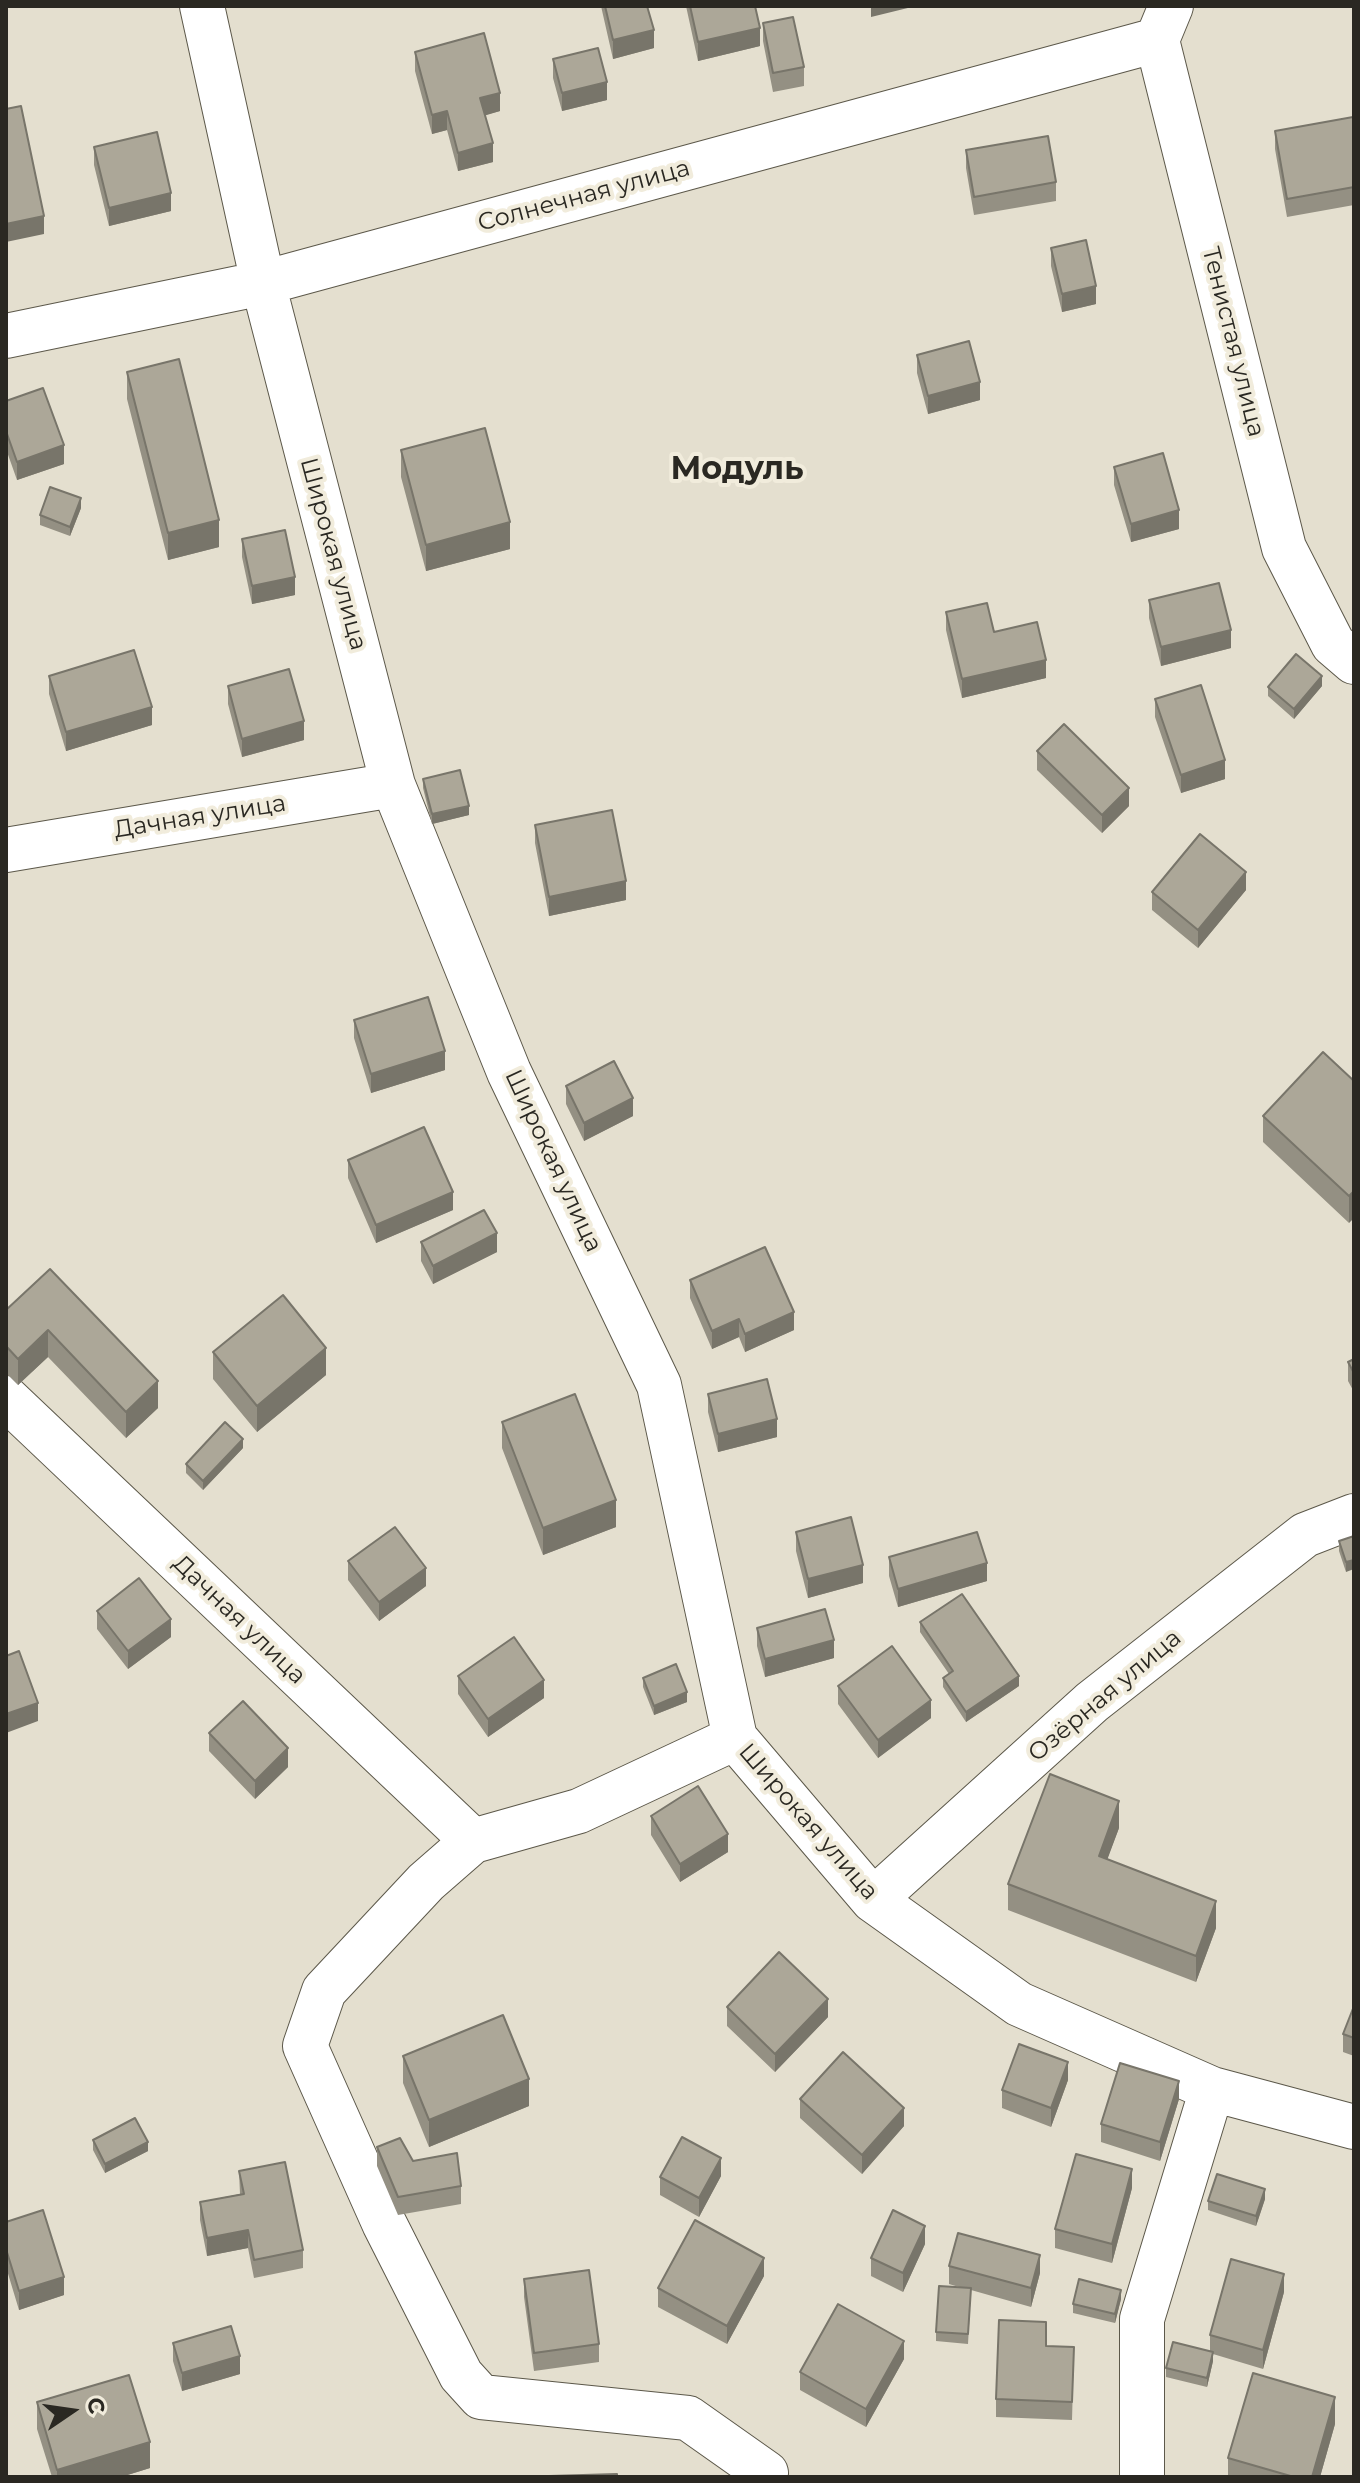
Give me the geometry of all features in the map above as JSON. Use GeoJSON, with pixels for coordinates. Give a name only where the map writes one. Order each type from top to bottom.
{"type":"FeatureCollection","features":[{"type":"Feature","properties":{"kind":"street","name":"Широкая улица"},"geometry":{"type":"LineString","coordinates":[[202,6],[263,283],[393,785],[509,1072],[659,1385],[735,1738],[873,1900],[1019,2004],[1212,2089],[1354,2127]]}},
{"type":"Feature","properties":{"kind":"street","name":"Солнечная улица"},"geometry":{"type":"LineString","coordinates":[[6,336],[263,283],[1164,23]]}},
{"type":"Feature","properties":{"kind":"street","name":"Тенистая улица"},"geometry":{"type":"LineString","coordinates":[[1164,23],[1284,548],[1333,644],[1354,662]]}},
{"type":"Feature","properties":{"kind":"street","name":"Дачная улица"},"geometry":{"type":"LineString","coordinates":[[6,850],[393,785]]}},
{"type":"Feature","properties":{"kind":"street","name":"Дачная улица"},"geometry":{"type":"LineString","coordinates":[[6,1398],[473,1841]]}},
{"type":"Feature","properties":{"kind":"street","name":"Озёрная улица"},"geometry":{"type":"LineString","coordinates":[[873,1900],[1092,1702],[1305,1535],[1354,1516]]}},
{"type":"Feature","properties":{"kind":"street"},"geometry":{"type":"LineString","coordinates":[[735,1738],[579,1811],[473,1841],[426,1882],[324,1991],[305,2046],[384,2223],[461,2375],[481,2397],[688,2418],[766,2473],[764,2477]]}},
{"type":"Feature","properties":{"kind":"street"},"geometry":{"type":"LineString","coordinates":[[1142,2477],[1142,2319],[1212,2089]]}},
{"type":"Feature","properties":{"kind":"building"},"geometry":{"type":"Polygon","coordinates":[[[605,6],[647,6],[654,30],[613,40],[605,6]]]}},
{"type":"Feature","properties":{"kind":"building"},"geometry":{"type":"Polygon","coordinates":[[[690,6],[755,6],[760,28],[698,42],[690,6]]]}},
{"type":"Feature","properties":{"kind":"building"},"geometry":{"type":"Polygon","coordinates":[[[793,17],[804,67],[773,73],[763,23],[793,17]]]}},
{"type":"Feature","properties":{"kind":"building"},"geometry":{"type":"Polygon","coordinates":[[[484,33],[500,93],[480,98],[493,143],[458,153],[447,111],[432,115],[415,52],[484,33]]]}},
{"type":"Feature","properties":{"kind":"building"},"geometry":{"type":"Polygon","coordinates":[[[598,48],[607,82],[562,93],[553,59],[598,48]]]}},
{"type":"Feature","properties":{"kind":"building"},"geometry":{"type":"Polygon","coordinates":[[[21,106],[44,216],[6,224],[6,109],[21,106]]]}},
{"type":"Feature","properties":{"kind":"building"},"geometry":{"type":"Polygon","coordinates":[[[1353,117],[1354,187],[1287,199],[1275,131],[1353,117]]]}},
{"type":"Feature","properties":{"kind":"building"},"geometry":{"type":"Polygon","coordinates":[[[157,132],[171,193],[109,208],[94,147],[157,132]]]}},
{"type":"Feature","properties":{"kind":"building"},"geometry":{"type":"Polygon","coordinates":[[[1048,136],[1056,182],[974,197],[966,150],[1048,136]]]}},
{"type":"Feature","properties":{"kind":"building"},"geometry":{"type":"Polygon","coordinates":[[[1086,240],[1096,286],[1062,294],[1051,248],[1086,240]]]}},
{"type":"Feature","properties":{"kind":"building"},"geometry":{"type":"Polygon","coordinates":[[[969,341],[980,382],[928,396],[917,355],[969,341]]]}},
{"type":"Feature","properties":{"kind":"building"},"geometry":{"type":"Polygon","coordinates":[[[179,359],[219,520],[168,533],[127,372],[179,359]]]}},
{"type":"Feature","properties":{"kind":"building"},"geometry":{"type":"Polygon","coordinates":[[[43,388],[64,445],[17,462],[6,431],[6,401],[43,388]]]}},
{"type":"Feature","properties":{"kind":"building"},"geometry":{"type":"Polygon","coordinates":[[[485,428],[510,522],[426,545],[401,450],[485,428]]]}},
{"type":"Feature","properties":{"kind":"building"},"geometry":{"type":"Polygon","coordinates":[[[1163,453],[1179,510],[1131,524],[1114,467],[1163,453]]]}},
{"type":"Feature","properties":{"kind":"building"},"geometry":{"type":"Polygon","coordinates":[[[50,487],[81,498],[70,527],[40,515],[50,487]]]}},
{"type":"Feature","properties":{"kind":"building"},"geometry":{"type":"Polygon","coordinates":[[[285,530],[295,577],[252,586],[242,539],[285,530]]]}},
{"type":"Feature","properties":{"kind":"building"},"geometry":{"type":"Polygon","coordinates":[[[1219,583],[1231,630],[1161,647],[1149,600],[1219,583]]]}},
{"type":"Feature","properties":{"kind":"building"},"geometry":{"type":"Polygon","coordinates":[[[987,603],[994,632],[1037,622],[1046,660],[962,679],[946,612],[987,603]]]}},
{"type":"Feature","properties":{"kind":"building"},"geometry":{"type":"Polygon","coordinates":[[[134,650],[152,707],[66,732],[49,676],[134,650]]]}},
{"type":"Feature","properties":{"kind":"building"},"geometry":{"type":"Polygon","coordinates":[[[1296,654],[1322,676],[1294,709],[1268,687],[1296,654]]]}},
{"type":"Feature","properties":{"kind":"building"},"geometry":{"type":"Polygon","coordinates":[[[289,669],[304,721],[242,739],[228,686],[289,669]]]}},
{"type":"Feature","properties":{"kind":"building"},"geometry":{"type":"Polygon","coordinates":[[[1201,685],[1225,760],[1181,775],[1155,699],[1201,685]]]}},
{"type":"Feature","properties":{"kind":"building"},"geometry":{"type":"Polygon","coordinates":[[[1064,724],[1129,788],[1102,815],[1037,751],[1064,724]]]}},
{"type":"Feature","properties":{"kind":"building"},"geometry":{"type":"Polygon","coordinates":[[[460,770],[469,806],[432,814],[423,779],[460,770]]]}},
{"type":"Feature","properties":{"kind":"building"},"geometry":{"type":"Polygon","coordinates":[[[612,810],[626,881],[549,897],[535,825],[612,810]]]}},
{"type":"Feature","properties":{"kind":"building"},"geometry":{"type":"Polygon","coordinates":[[[1200,834],[1246,872],[1198,930],[1152,892],[1200,834]]]}},
{"type":"Feature","properties":{"kind":"building"},"geometry":{"type":"Polygon","coordinates":[[[428,997],[445,1051],[371,1074],[354,1020],[428,997]]]}},
{"type":"Feature","properties":{"kind":"building"},"geometry":{"type":"Polygon","coordinates":[[[1323,1052],[1354,1081],[1354,1191],[1349,1196],[1263,1116],[1323,1052]]]}},
{"type":"Feature","properties":{"kind":"building"},"geometry":{"type":"Polygon","coordinates":[[[614,1061],[633,1098],[584,1123],[566,1086],[614,1061]]]}},
{"type":"Feature","properties":{"kind":"building"},"geometry":{"type":"Polygon","coordinates":[[[424,1127],[453,1192],[376,1225],[348,1160],[424,1127]]]}},
{"type":"Feature","properties":{"kind":"building"},"geometry":{"type":"Polygon","coordinates":[[[484,1210],[497,1233],[433,1266],[421,1242],[484,1210]]]}},
{"type":"Feature","properties":{"kind":"building"},"geometry":{"type":"Polygon","coordinates":[[[765,1247],[794,1312],[745,1334],[739,1319],[712,1331],[690,1280],[765,1247]]]}},
{"type":"Feature","properties":{"kind":"building"},"geometry":{"type":"Polygon","coordinates":[[[50,1269],[158,1381],[126,1412],[48,1330],[18,1359],[6,1346],[6,1310],[50,1269]]]}},
{"type":"Feature","properties":{"kind":"building"},"geometry":{"type":"Polygon","coordinates":[[[283,1295],[326,1348],[257,1406],[213,1352],[283,1295]]]}},
{"type":"Feature","properties":{"kind":"building"},"geometry":{"type":"Polygon","coordinates":[[[1354,1359],[1354,1373],[1348,1362],[1354,1359]]]}},
{"type":"Feature","properties":{"kind":"building"},"geometry":{"type":"Polygon","coordinates":[[[767,1379],[777,1419],[718,1434],[708,1394],[767,1379]]]}},
{"type":"Feature","properties":{"kind":"building"},"geometry":{"type":"Polygon","coordinates":[[[575,1394],[616,1500],[543,1528],[502,1422],[575,1394]]]}},
{"type":"Feature","properties":{"kind":"building"},"geometry":{"type":"Polygon","coordinates":[[[225,1422],[243,1439],[203,1481],[186,1464],[225,1422]]]}},
{"type":"Feature","properties":{"kind":"building"},"geometry":{"type":"Polygon","coordinates":[[[851,1517],[863,1565],[808,1579],[796,1532],[851,1517]]]}},
{"type":"Feature","properties":{"kind":"building"},"geometry":{"type":"Polygon","coordinates":[[[395,1527],[426,1568],[379,1602],[348,1561],[395,1527]]]}},
{"type":"Feature","properties":{"kind":"building"},"geometry":{"type":"Polygon","coordinates":[[[977,1532],[987,1563],[898,1589],[889,1557],[977,1532]]]}},
{"type":"Feature","properties":{"kind":"building"},"geometry":{"type":"Polygon","coordinates":[[[1354,1536],[1354,1560],[1346,1562],[1339,1541],[1354,1536]]]}},
{"type":"Feature","properties":{"kind":"building"},"geometry":{"type":"Polygon","coordinates":[[[139,1578],[171,1619],[128,1651],[97,1611],[139,1578]]]}},
{"type":"Feature","properties":{"kind":"building"},"geometry":{"type":"Polygon","coordinates":[[[962,1594],[1019,1676],[966,1712],[943,1678],[953,1671],[920,1622],[962,1594]]]}},
{"type":"Feature","properties":{"kind":"building"},"geometry":{"type":"Polygon","coordinates":[[[825,1609],[834,1640],[765,1659],[757,1628],[825,1609]]]}},
{"type":"Feature","properties":{"kind":"building"},"geometry":{"type":"Polygon","coordinates":[[[514,1637],[544,1680],[488,1719],[458,1676],[514,1637]]]}},
{"type":"Feature","properties":{"kind":"building"},"geometry":{"type":"Polygon","coordinates":[[[892,1646],[931,1700],[878,1740],[838,1686],[892,1646]]]}},
{"type":"Feature","properties":{"kind":"building"},"geometry":{"type":"Polygon","coordinates":[[[19,1651],[38,1703],[6,1714],[6,1656],[19,1651]]]}},
{"type":"Feature","properties":{"kind":"building"},"geometry":{"type":"Polygon","coordinates":[[[676,1664],[687,1692],[654,1706],[643,1678],[676,1664]]]}},
{"type":"Feature","properties":{"kind":"building"},"geometry":{"type":"Polygon","coordinates":[[[243,1701],[288,1748],[255,1781],[209,1733],[243,1701]]]}},
{"type":"Feature","properties":{"kind":"building"},"geometry":{"type":"Polygon","coordinates":[[[1050,1774],[1119,1801],[1099,1856],[1216,1901],[1196,1956],[1008,1884],[1050,1774]]]}},
{"type":"Feature","properties":{"kind":"building"},"geometry":{"type":"Polygon","coordinates":[[[698,1786],[728,1834],[680,1864],[651,1816],[698,1786]]]}},
{"type":"Feature","properties":{"kind":"building"},"geometry":{"type":"Polygon","coordinates":[[[779,1952],[828,1999],[775,2054],[727,2007],[779,1952]]]}},
{"type":"Feature","properties":{"kind":"building"},"geometry":{"type":"Polygon","coordinates":[[[1354,2006],[1354,2038],[1343,2034],[1354,2006]]]}},
{"type":"Feature","properties":{"kind":"building"},"geometry":{"type":"Polygon","coordinates":[[[503,2015],[529,2079],[429,2120],[403,2056],[503,2015]]]}},
{"type":"Feature","properties":{"kind":"building"},"geometry":{"type":"Polygon","coordinates":[[[1019,2044],[1068,2062],[1051,2108],[1002,2090],[1019,2044]]]}},
{"type":"Feature","properties":{"kind":"building"},"geometry":{"type":"Polygon","coordinates":[[[843,2052],[904,2108],[862,2155],[800,2099],[843,2052]]]}},
{"type":"Feature","properties":{"kind":"building"},"geometry":{"type":"Polygon","coordinates":[[[1120,2063],[1179,2081],[1160,2142],[1101,2124],[1120,2063]]]}},
{"type":"Feature","properties":{"kind":"building"},"geometry":{"type":"Polygon","coordinates":[[[135,2118],[148,2142],[105,2164],[93,2140],[135,2118]]]}},
{"type":"Feature","properties":{"kind":"building"},"geometry":{"type":"Polygon","coordinates":[[[682,2137],[721,2158],[699,2198],[660,2177],[682,2137]]]}},
{"type":"Feature","properties":{"kind":"building"},"geometry":{"type":"Polygon","coordinates":[[[400,2138],[413,2161],[457,2153],[461,2186],[398,2197],[377,2147],[400,2138]]]}},
{"type":"Feature","properties":{"kind":"building"},"geometry":{"type":"Polygon","coordinates":[[[1076,2154],[1132,2169],[1112,2244],[1055,2229],[1076,2154]]]}},
{"type":"Feature","properties":{"kind":"building"},"geometry":{"type":"Polygon","coordinates":[[[285,2162],[303,2250],[254,2260],[248,2230],[207,2238],[200,2202],[244,2194],[239,2171],[285,2162]]]}},
{"type":"Feature","properties":{"kind":"building"},"geometry":{"type":"Polygon","coordinates":[[[1217,2174],[1265,2189],[1256,2216],[1208,2201],[1217,2174]]]}},
{"type":"Feature","properties":{"kind":"building"},"geometry":{"type":"Polygon","coordinates":[[[43,2210],[64,2277],[19,2291],[6,2249],[6,2222],[43,2210]]]}},
{"type":"Feature","properties":{"kind":"building"},"geometry":{"type":"Polygon","coordinates":[[[893,2210],[925,2226],[903,2273],[871,2258],[893,2210]]]}},
{"type":"Feature","properties":{"kind":"building"},"geometry":{"type":"Polygon","coordinates":[[[695,2220],[764,2258],[727,2326],[658,2288],[695,2220]]]}},
{"type":"Feature","properties":{"kind":"building"},"geometry":{"type":"Polygon","coordinates":[[[958,2233],[1040,2255],[1031,2288],[949,2266],[958,2233]]]}},
{"type":"Feature","properties":{"kind":"building"},"geometry":{"type":"Polygon","coordinates":[[[1231,2259],[1284,2274],[1263,2350],[1210,2335],[1231,2259]]]}},
{"type":"Feature","properties":{"kind":"building"},"geometry":{"type":"Polygon","coordinates":[[[589,2270],[599,2344],[534,2353],[524,2279],[589,2270]]]}},
{"type":"Feature","properties":{"kind":"building"},"geometry":{"type":"Polygon","coordinates":[[[1079,2279],[1121,2290],[1115,2314],[1073,2304],[1079,2279]]]}},
{"type":"Feature","properties":{"kind":"building"},"geometry":{"type":"Polygon","coordinates":[[[939,2286],[971,2288],[968,2334],[936,2332],[939,2286]]]}},
{"type":"Feature","properties":{"kind":"building"},"geometry":{"type":"Polygon","coordinates":[[[838,2304],[904,2341],[866,2409],[800,2372],[838,2304]]]}},
{"type":"Feature","properties":{"kind":"building"},"geometry":{"type":"Polygon","coordinates":[[[999,2320],[1046,2322],[1046,2346],[1074,2347],[1072,2402],[996,2399],[999,2320]]]}},
{"type":"Feature","properties":{"kind":"building"},"geometry":{"type":"Polygon","coordinates":[[[231,2326],[240,2356],[182,2373],[173,2343],[231,2326]]]}},
{"type":"Feature","properties":{"kind":"building"},"geometry":{"type":"Polygon","coordinates":[[[1173,2342],[1213,2352],[1207,2378],[1166,2368],[1173,2342]]]}},
{"type":"Feature","properties":{"kind":"building"},"geometry":{"type":"Polygon","coordinates":[[[1253,2373],[1335,2397],[1312,2477],[1294,2477],[1228,2458],[1253,2373]]]}},
{"type":"Feature","properties":{"kind":"building"},"geometry":{"type":"Polygon","coordinates":[[[129,2375],[150,2442],[57,2470],[37,2402],[129,2375]]]}},
{"type":"Feature","properties":{"kind":"building"},"geometry":{"type":"Polygon","coordinates":[[[617,2474],[617,2477],[549,2477],[549,2476],[617,2474]]]}},
{"type":"Feature","properties":{"kind":"district","name":"Модуль"},"geometry":{"type":"Point","coordinates":[737,470]}}]}
